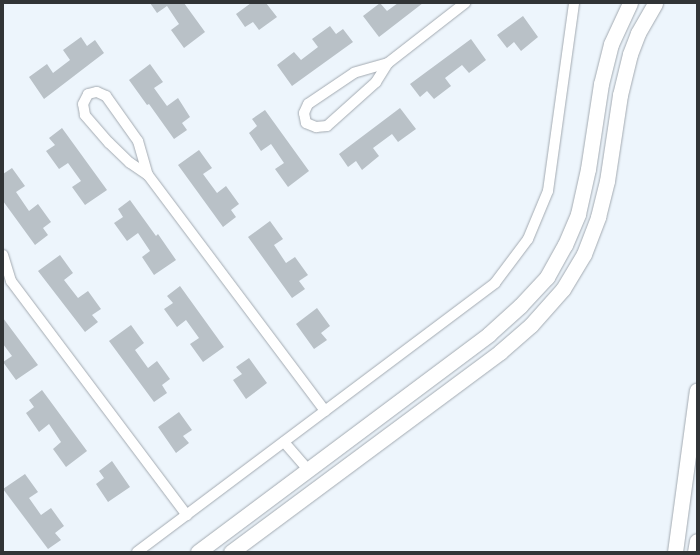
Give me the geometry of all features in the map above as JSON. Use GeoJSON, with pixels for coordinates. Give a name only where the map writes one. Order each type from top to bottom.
{"type":"FeatureCollection","features":[{"type":"Feature","properties":{"kind":"main road"},"geometry":{"type":"LineString","coordinates":[[198,552],[309,471],[489,334],[520,306],[547,277],[565,245],[578,214],[584,190],[601,84],[611,44],[630,3]]}},
{"type":"Feature","properties":{"kind":"main road"},"geometry":{"type":"LineString","coordinates":[[231,552],[500,352],[531,325],[563,289],[584,254],[598,217],[607,181],[620,95],[630,54],[638,33],[655,3]]}},
{"type":"Feature","properties":{"kind":"main road"},"geometry":{"type":"LineString","coordinates":[[444,368],[456,384]]}},
{"type":"Feature","properties":{"kind":"main road"},"geometry":{"type":"LineString","coordinates":[[675,552],[697,390]]}},
{"type":"Feature","properties":{"kind":"main road"},"geometry":{"type":"LineString","coordinates":[[695,552],[697,541]]}},
{"type":"Feature","properties":{"kind":"street"},"geometry":{"type":"LineString","coordinates":[[388,63],[354,73],[308,104],[304,113],[306,123],[316,127],[327,126],[376,82],[388,63],[465,3]]}},
{"type":"Feature","properties":{"kind":"street"},"geometry":{"type":"LineString","coordinates":[[137,552],[495,283],[528,239],[548,191],[574,3]]}},
{"type":"Feature","properties":{"kind":"street"},"geometry":{"type":"LineString","coordinates":[[148,175],[138,141],[106,96],[97,92],[88,94],[83,104],[85,115],[108,144],[130,163],[148,175],[325,411]]}},
{"type":"Feature","properties":{"kind":"street"},"geometry":{"type":"LineString","coordinates":[[3,255],[7,278],[187,514]]}},
{"type":"Feature","properties":{"kind":"street"},"geometry":{"type":"LineString","coordinates":[[284,442],[309,471]]}},
{"type":"Feature","properties":{"kind":"building"},"geometry":{"type":"Polygon","coordinates":[[[150,3],[184,3],[205,32],[184,48],[171,30],[179,24],[167,6],[157,13],[150,3]]]}},
{"type":"Feature","properties":{"kind":"building"},"geometry":{"type":"Polygon","coordinates":[[[251,3],[266,3],[277,17],[259,30],[253,22],[245,27],[236,14],[251,3]]]}},
{"type":"Feature","properties":{"kind":"building"},"geometry":{"type":"Polygon","coordinates":[[[380,3],[387,11],[398,3],[423,3],[379,37],[363,16],[380,3]]]}},
{"type":"Feature","properties":{"kind":"building"},"geometry":{"type":"Polygon","coordinates":[[[523,16],[538,37],[521,51],[514,42],[507,48],[497,35],[523,16]]]}},
{"type":"Feature","properties":{"kind":"building"},"geometry":{"type":"Polygon","coordinates":[[[330,26],[336,34],[343,29],[353,42],[292,86],[277,65],[294,52],[301,60],[318,47],[312,39],[330,26]]]}},
{"type":"Feature","properties":{"kind":"building"},"geometry":{"type":"Polygon","coordinates":[[[81,37],[87,46],[95,40],[104,53],[44,99],[29,77],[47,64],[53,73],[70,60],[63,50],[81,37]]]}},
{"type":"Feature","properties":{"kind":"building"},"geometry":{"type":"Polygon","coordinates":[[[471,39],[486,60],[469,73],[462,65],[445,78],[451,86],[434,99],[427,91],[420,97],[410,84],[471,39]]]}},
{"type":"Feature","properties":{"kind":"building"},"geometry":{"type":"Polygon","coordinates":[[[150,64],[163,82],[154,88],[167,106],[178,98],[190,117],[182,123],[187,130],[174,139],[149,104],[147,105],[129,80],[150,64]]]}},
{"type":"Feature","properties":{"kind":"building"},"geometry":{"type":"Polygon","coordinates":[[[400,108],[416,129],[398,142],[392,134],[373,148],[379,156],[362,170],[356,161],[348,167],[339,154],[400,108]]]}},
{"type":"Feature","properties":{"kind":"building"},"geometry":{"type":"Polygon","coordinates":[[[265,110],[309,171],[288,187],[275,169],[284,163],[271,144],[261,151],[249,133],[257,126],[252,119],[265,110]]]}},
{"type":"Feature","properties":{"kind":"building"},"geometry":{"type":"Polygon","coordinates":[[[62,128],[107,190],[85,205],[72,187],[81,181],[68,163],[59,169],[46,151],[55,145],[49,138],[62,128]]]}},
{"type":"Feature","properties":{"kind":"building"},"geometry":{"type":"Polygon","coordinates":[[[199,150],[212,168],[203,174],[217,193],[226,186],[239,204],[231,210],[236,217],[223,227],[178,165],[199,150]]]}},
{"type":"Feature","properties":{"kind":"building"},"geometry":{"type":"Polygon","coordinates":[[[12,168],[25,186],[16,192],[29,211],[38,204],[51,222],[43,228],[48,235],[35,245],[3,201],[3,174],[12,168]]]}},
{"type":"Feature","properties":{"kind":"building"},"geometry":{"type":"Polygon","coordinates":[[[130,200],[156,236],[158,234],[176,260],[154,275],[142,257],[150,251],[138,233],[127,241],[114,223],[123,217],[118,209],[130,200]]]}},
{"type":"Feature","properties":{"kind":"building"},"geometry":{"type":"Polygon","coordinates":[[[270,221],[283,239],[274,245],[286,263],[295,257],[308,275],[299,281],[305,289],[292,298],[248,237],[270,221]]]}},
{"type":"Feature","properties":{"kind":"building"},"geometry":{"type":"Polygon","coordinates":[[[60,255],[73,273],[64,280],[78,298],[88,291],[101,309],[92,315],[98,322],[85,332],[38,271],[60,255]]]}},
{"type":"Feature","properties":{"kind":"building"},"geometry":{"type":"Polygon","coordinates":[[[180,286],[224,347],[203,362],[190,344],[199,338],[186,320],[177,327],[164,309],[173,303],[167,296],[180,286]]]}},
{"type":"Feature","properties":{"kind":"building"},"geometry":{"type":"Polygon","coordinates":[[[317,308],[330,326],[321,333],[327,340],[314,349],[296,324],[317,308]]]}},
{"type":"Feature","properties":{"kind":"building"},"geometry":{"type":"Polygon","coordinates":[[[3,318],[38,365],[16,380],[3,362],[12,356],[3,344],[3,318]]]}},
{"type":"Feature","properties":{"kind":"building"},"geometry":{"type":"Polygon","coordinates":[[[131,325],[144,343],[135,350],[148,368],[157,361],[170,379],[162,385],[167,393],[154,402],[109,341],[131,325]]]}},
{"type":"Feature","properties":{"kind":"building"},"geometry":{"type":"Polygon","coordinates":[[[249,358],[267,383],[246,399],[233,380],[242,374],[236,367],[249,358]]]}},
{"type":"Feature","properties":{"kind":"building"},"geometry":{"type":"Polygon","coordinates":[[[42,390],[87,451],[66,467],[53,449],[61,442],[49,424],[39,432],[26,413],[34,407],[29,400],[42,390]]]}},
{"type":"Feature","properties":{"kind":"building"},"geometry":{"type":"Polygon","coordinates":[[[179,412],[192,430],[183,436],[189,443],[176,453],[158,427],[179,412]]]}},
{"type":"Feature","properties":{"kind":"building"},"geometry":{"type":"Polygon","coordinates":[[[112,461],[130,487],[108,502],[96,484],[104,478],[99,471],[112,461]]]}},
{"type":"Feature","properties":{"kind":"building"},"geometry":{"type":"Polygon","coordinates":[[[25,474],[38,492],[29,498],[41,515],[51,508],[64,526],[55,533],[61,540],[48,549],[3,489],[25,474]]]}}]}
